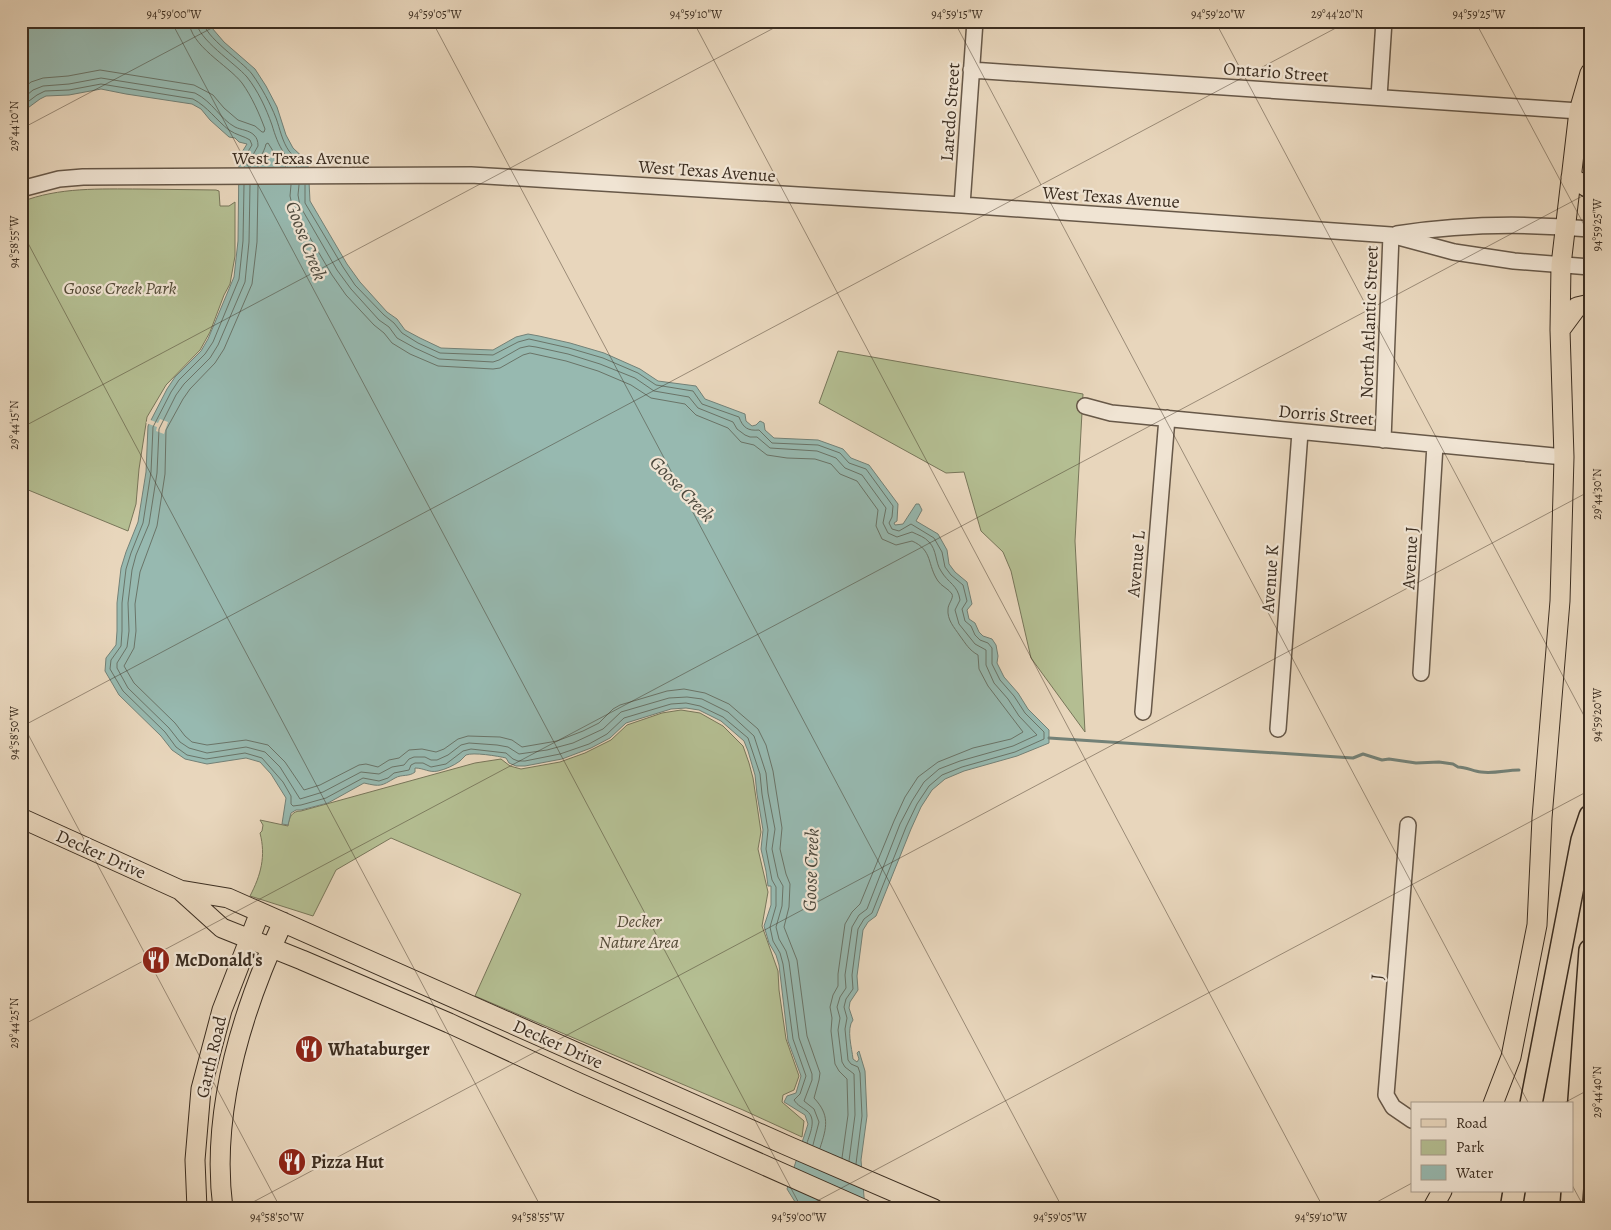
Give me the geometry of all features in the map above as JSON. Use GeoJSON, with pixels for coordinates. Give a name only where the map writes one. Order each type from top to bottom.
{"type":"FeatureCollection","features":[{"type":"Feature","properties":{"kind":"highway"},"geometry":{"type":"LineString","coordinates":[[1531,1102],[1582,840],[1590,816]]}},
{"type":"Feature","properties":{"kind":"highway"},"geometry":{"type":"LineString","coordinates":[[1574,1168],[1590,950]]}},
{"type":"Feature","properties":{"kind":"highway"},"geometry":{"type":"LineString","coordinates":[[1510,1209],[1514,1192]]}},
{"type":"Feature","properties":{"kind":"highway"},"geometry":{"type":"LineString","coordinates":[[1571,1209],[1572,1192]]}},
{"type":"Feature","properties":{"kind":"main road"},"geometry":{"type":"LineString","coordinates":[[1494,1102],[1511,1057],[1523,1005],[1537,925],[1542,818],[1560,601],[1564,457],[1560,330],[1561,265],[1579,111],[1590,73]]}},
{"type":"Feature","properties":{"kind":"main road"},"geometry":{"type":"LineString","coordinates":[[1571,177],[1590,189]]}},
{"type":"Feature","properties":{"kind":"main road"},"geometry":{"type":"LineString","coordinates":[[1560,330],[1577,307],[1590,304]]}},
{"type":"Feature","properties":{"kind":"main road","name":"Decker Drive"},"geometry":{"type":"LineString","coordinates":[[21,818],[180,890],[228,898],[896,1194],[934,1209]]}},
{"type":"Feature","properties":{"kind":"main road","name":"Decker Drive"},"geometry":{"type":"LineString","coordinates":[[180,890],[222,928],[449,1023],[863,1209]]}},
{"type":"Feature","properties":{"kind":"main road","name":"Garth Road"},"geometry":{"type":"LineString","coordinates":[[196,1209],[195,1160],[201,1089],[222,1010],[260,912]]}},
{"type":"Feature","properties":{"kind":"main road","name":"Garth Road"},"geometry":{"type":"LineString","coordinates":[[223,1209],[220,1162],[222,1124],[230,1075],[243,1023],[271,948],[283,922]]}},
{"type":"Feature","properties":{"kind":"main road"},"geometry":{"type":"LineString","coordinates":[[1432,1209],[1441,1192]]}},
{"type":"Feature","properties":{"kind":"street","name":"Laredo Street"},"geometry":{"type":"LineString","coordinates":[[962,205],[975,21]]}},
{"type":"Feature","properties":{"kind":"street"},"geometry":{"type":"LineString","coordinates":[[1379,98],[1384,21]]}},
{"type":"Feature","properties":{"kind":"street","name":"Ontario Street"},"geometry":{"type":"LineString","coordinates":[[971,70],[1579,111]]}},
{"type":"Feature","properties":{"kind":"street","name":"West Texas Avenue"},"geometry":{"type":"LineString","coordinates":[[21,189],[59,179],[83,177],[471,175],[962,205],[1391,235],[1454,252],[1514,262],[1590,268]]}},
{"type":"Feature","properties":{"kind":"street","name":"West Texas Avenue"},"geometry":{"type":"LineString","coordinates":[[1391,235],[1431,229],[1498,225],[1590,228]]}},
{"type":"Feature","properties":{"kind":"street","name":"North Atlantic Street"},"geometry":{"type":"LineString","coordinates":[[1383,440],[1391,235]]}},
{"type":"Feature","properties":{"kind":"street","name":"Dorris Street"},"geometry":{"type":"LineString","coordinates":[[1084,406],[1110,413],[1564,457]]}},
{"type":"Feature","properties":{"kind":"street","name":"Avenue L"},"geometry":{"type":"LineString","coordinates":[[1143,712],[1167,418]]}},
{"type":"Feature","properties":{"kind":"street","name":"Avenue K"},"geometry":{"type":"LineString","coordinates":[[1278,729],[1300,432]]}},
{"type":"Feature","properties":{"kind":"street","name":"Avenue J"},"geometry":{"type":"LineString","coordinates":[[1421,673],[1435,445]]}},
{"type":"Feature","properties":{"kind":"street","name":"J"},"geometry":{"type":"LineString","coordinates":[[1408,825],[1386,1094],[1392,1107],[1411,1119]]}},
{"type":"Feature","properties":{"kind":"street"},"geometry":{"type":"LineString","coordinates":[[198,1118],[222,1124]]}},
{"type":"Feature","properties":{"kind":"green space","name":"Goose Creek Park"},"geometry":{"type":"Polygon","coordinates":[[[140,189],[216,190],[219,191],[220,206],[229,206],[235,202],[235,256],[230,284],[210,332],[200,350],[166,385],[147,417],[136,504],[128,531],[21,487],[21,202],[65,191],[140,189]]]}},
{"type":"Feature","properties":{"kind":"green space"},"geometry":{"type":"Polygon","coordinates":[[[838,351],[1083,394],[1075,541],[1085,732],[1031,658],[1011,571],[1003,552],[981,531],[964,472],[946,473],[819,403],[838,351]]]}},
{"type":"Feature","properties":{"kind":"green space","name":"Decker Nature Area"},"geometry":{"type":"Polygon","coordinates":[[[681,710],[700,713],[723,726],[743,746],[749,763],[761,832],[758,849],[768,892],[762,926],[778,971],[786,1039],[799,1076],[794,1090],[783,1095],[782,1102],[804,1121],[802,1137],[475,996],[521,894],[391,838],[336,870],[313,916],[250,896],[257,881],[262,858],[263,850],[260,833],[263,825],[260,820],[288,826],[290,817],[295,812],[475,763],[501,759],[510,766],[521,769],[560,762],[585,753],[611,740],[627,725],[662,713],[681,710]]]}},
{"type":"Feature","properties":{"kind":"water","name":"Goose Creek"},"geometry":{"type":"Polygon","coordinates":[[[21,21],[206,21],[224,42],[255,69],[266,86],[277,107],[286,135],[293,148],[308,162],[310,201],[347,264],[360,282],[387,312],[397,319],[405,330],[441,348],[493,350],[516,337],[528,334],[604,353],[640,369],[658,381],[696,386],[705,399],[745,414],[746,421],[752,426],[760,421],[764,423],[765,430],[774,438],[818,440],[843,449],[851,458],[869,465],[898,504],[895,525],[903,524],[916,504],[919,504],[922,510],[916,521],[938,534],[947,550],[949,564],[967,582],[972,604],[967,610],[969,619],[975,623],[983,636],[992,639],[996,645],[997,663],[1004,677],[1018,693],[1028,709],[1049,730],[1049,743],[1017,756],[964,771],[945,779],[932,790],[921,807],[911,829],[876,916],[868,922],[863,930],[857,976],[858,990],[850,1002],[849,1008],[853,1020],[850,1033],[853,1059],[857,1062],[859,1059],[857,1053],[859,1051],[865,1071],[867,1116],[861,1160],[865,1209],[795,1209],[797,1205],[787,1189],[808,1124],[805,1115],[784,1102],[787,1096],[796,1093],[801,1076],[788,1041],[779,965],[764,926],[771,905],[771,886],[768,886],[761,849],[763,830],[755,775],[744,741],[721,721],[699,710],[686,708],[671,709],[626,723],[610,738],[591,748],[562,759],[525,766],[516,766],[502,757],[469,754],[455,764],[441,770],[432,771],[415,768],[413,774],[398,777],[384,784],[364,783],[328,803],[296,810],[291,813],[288,825],[282,824],[286,798],[271,774],[260,762],[246,758],[207,764],[185,759],[172,750],[161,736],[119,695],[105,671],[106,658],[116,645],[117,603],[121,568],[138,522],[146,472],[148,426],[175,377],[201,351],[208,339],[234,277],[238,241],[239,157],[247,144],[229,137],[201,109],[192,104],[101,89],[69,95],[46,96],[21,113],[21,21]]]}},
{"type":"Feature","properties":{"kind":"pier"},"geometry":{"type":"Polygon","coordinates":[[[148,419],[158,423],[160,419],[168,422],[164,434],[156,431],[157,427],[146,423],[148,419]]]}},
{"type":"Feature","properties":{"kind":"waterway"},"geometry":{"type":"LineString","coordinates":[[1049,738],[1353,758],[1363,754],[1382,760],[1453,764],[1458,767],[1481,772],[1491,773],[1519,770]]}},
{"type":"Feature","properties":{"kind":"place","name":"McDonald's"},"geometry":{"type":"Point","coordinates":[156,960]}},
{"type":"Feature","properties":{"kind":"place","name":"Whataburger"},"geometry":{"type":"Point","coordinates":[309,1049]}},
{"type":"Feature","properties":{"kind":"place","name":"Pizza Hut"},"geometry":{"type":"Point","coordinates":[292,1162]}}]}
